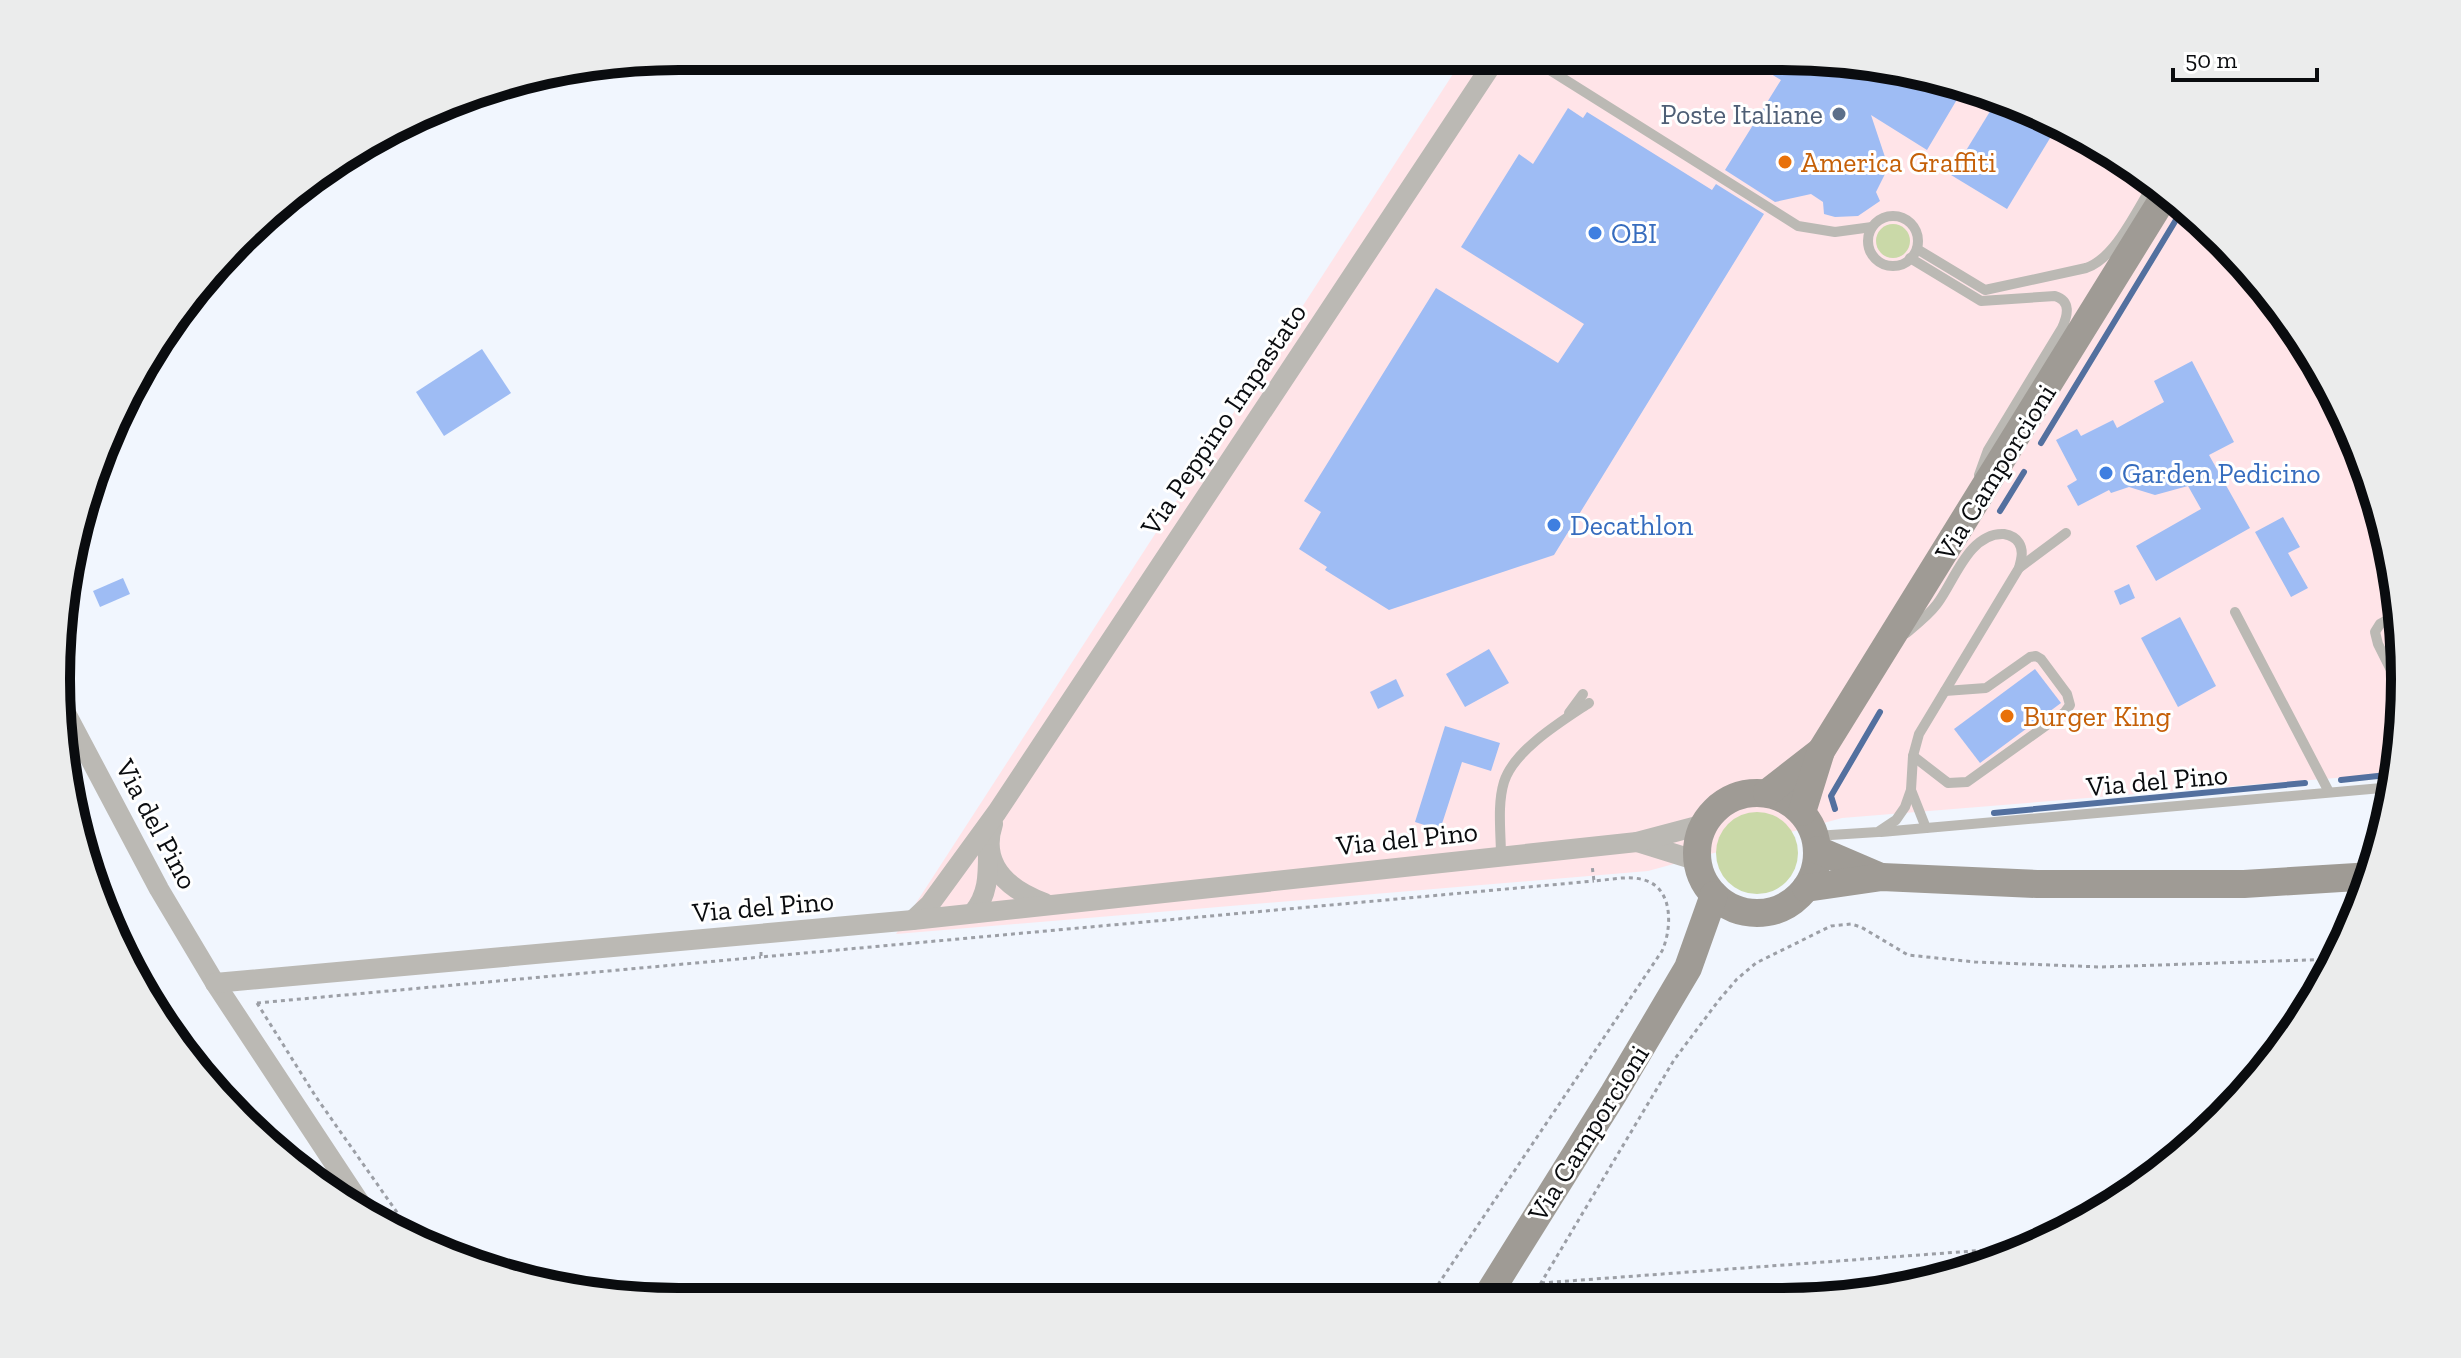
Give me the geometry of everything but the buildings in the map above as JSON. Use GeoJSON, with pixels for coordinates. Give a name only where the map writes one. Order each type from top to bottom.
{"type":"FeatureCollection","features":[{"type":"Feature","properties":{"kind":"main road","name":"Via Camporcioni"},"geometry":{"type":"LineString","coordinates":[[1821,751],[2161,202]]}},
{"type":"Feature","properties":{"kind":"main road"},"geometry":{"type":"LineString","coordinates":[[1767,793],[1821,751]]}},
{"type":"Feature","properties":{"kind":"main road"},"geometry":{"type":"LineString","coordinates":[[1821,751],[1812,833],[1815,870],[1799,896],[1782,908],[1762,913],[1741,911],[1714,895],[1703,880],[1697,848],[1705,824],[1721,805],[1731,799],[1767,793],[1786,800],[1812,833],[1882,877]]}},
{"type":"Feature","properties":{"kind":"main road"},"geometry":{"type":"LineString","coordinates":[[1806,888],[1882,877],[2037,884],[2212,884],[2358,877]]}},
{"type":"Feature","properties":{"kind":"main road"},"geometry":{"type":"LineString","coordinates":[[1688,968],[1714,895]]}},
{"type":"Feature","properties":{"kind":"main road"},"geometry":{"type":"LineString","coordinates":[[1688,968],[1741,911]]}},
{"type":"Feature","properties":{"kind":"main road","name":"Via Camporcioni"},"geometry":{"type":"LineString","coordinates":[[1492,1288],[1688,968]]}},
{"type":"Feature","properties":{"kind":"street","name":"Via Peppino Impastato"},"geometry":{"type":"LineString","coordinates":[[913,920],[930,904],[997,812],[1488,70]]}},
{"type":"Feature","properties":{"kind":"street","name":"Via del Pino"},"geometry":{"type":"LineString","coordinates":[[71,724],[159,889],[215,983],[971,914],[1637,842],[1705,824]]}},
{"type":"Feature","properties":{"kind":"street"},"geometry":{"type":"LineString","coordinates":[[950,878],[955,899],[971,914],[981,904],[987,888],[991,829],[997,812]]}},
{"type":"Feature","properties":{"kind":"street","name":"Via del Pino"},"geometry":{"type":"LineString","coordinates":[[1637,842],[1698,861]]}},
{"type":"Feature","properties":{"kind":"street"},"geometry":{"type":"LineString","coordinates":[[989,847],[996,866],[1007,882],[1026,896],[1049,904]]}},
{"type":"Feature","properties":{"kind":"street"},"geometry":{"type":"LineString","coordinates":[[215,983],[353,1193]]}},
{"type":"Feature","properties":{"kind":"lane"},"geometry":{"type":"LineString","coordinates":[[1550,70],[1798,226],[1835,232],[1872,227],[1882,218],[1901,217],[1916,231],[1913,253],[1894,265],[1878,260],[1868,245],[1872,227]]}},
{"type":"Feature","properties":{"kind":"lane"},"geometry":{"type":"LineString","coordinates":[[1913,253],[1985,290],[2086,268],[2102,262],[2111,252],[2148,193]]}},
{"type":"Feature","properties":{"kind":"lane"},"geometry":{"type":"LineString","coordinates":[[1913,253],[1981,301],[2055,296],[2063,299],[2067,307],[2062,328],[1985,456],[1963,525]]}},
{"type":"Feature","properties":{"kind":"lane"},"geometry":{"type":"LineString","coordinates":[[1878,832],[1901,815],[1911,790],[1913,756],[1919,734],[2019,568],[2066,533]]}},
{"type":"Feature","properties":{"kind":"lane"},"geometry":{"type":"LineString","coordinates":[[1884,650],[1932,611],[1966,557],[1985,539],[2002,534],[2015,537],[2021,547],[2019,568]]}},
{"type":"Feature","properties":{"kind":"lane"},"geometry":{"type":"LineString","coordinates":[[2235,612],[2329,792]]}},
{"type":"Feature","properties":{"kind":"lane"},"geometry":{"type":"LineString","coordinates":[[2388,620],[2375,632],[2391,670]]}},
{"type":"Feature","properties":{"kind":"lane"},"geometry":{"type":"LineString","coordinates":[[1913,756],[1948,783],[1967,782],[2065,712],[2070,705],[2067,694],[2036,656],[2026,659],[1986,688],[1945,691]]}},
{"type":"Feature","properties":{"kind":"lane"},"geometry":{"type":"LineString","coordinates":[[1501,857],[1502,795],[1507,774],[1523,753],[1586,699]]}},
{"type":"Feature","properties":{"kind":"lane","name":"Via del Pino"},"geometry":{"type":"LineString","coordinates":[[1812,833],[1878,832],[2381,788]]}},
{"type":"Feature","properties":{"kind":"lane"},"geometry":{"type":"LineString","coordinates":[[1911,790],[1926,828]]}},
{"type":"Feature","properties":{"kind":"path"},"geometry":{"type":"LineString","coordinates":[[1591,847],[1594,881]]}},
{"type":"Feature","properties":{"kind":"path"},"geometry":{"type":"LineString","coordinates":[[403,1222],[316,1097],[257,1003],[1594,881],[1640,879],[1655,885],[1668,909],[1670,929],[1667,940],[1436,1288]]}},
{"type":"Feature","properties":{"kind":"path"},"geometry":{"type":"LineString","coordinates":[[1537,1288],[1674,1060],[1719,1000],[1756,963],[1831,926],[1851,924],[1861,927],[1908,955],[1975,962],[2100,967],[2322,959]]}},
{"type":"Feature","properties":{"kind":"path"},"geometry":{"type":"LineString","coordinates":[[757,935],[761,957]]}},
{"type":"Feature","properties":{"kind":"path"},"geometry":{"type":"LineString","coordinates":[[1540,1283],[1996,1249]]}},
{"type":"Feature","properties":{"kind":"shaded area"},"geometry":{"type":"Polygon","coordinates":[[[1456,70],[1822,71],[1861,75],[1940,91],[2015,116],[2120,173],[2184,221],[2213,248],[2265,308],[2288,341],[2328,410],[2359,483],[2379,560],[2390,639],[2390,719],[2383,774],[1842,818],[1648,871],[896,934],[1456,70]]]}},
{"type":"Feature","properties":{"kind":"green space"},"geometry":{"type":"Polygon","coordinates":[[[1893,224],[1905,229],[1910,241],[1905,253],[1893,258],[1881,253],[1876,241],[1881,229],[1893,224]]]}},
{"type":"Feature","properties":{"kind":"green space"},"geometry":{"type":"Polygon","coordinates":[[[1757,812],[1773,815],[1786,824],[1795,837],[1798,853],[1795,869],[1786,882],[1773,891],[1757,894],[1741,891],[1728,882],[1719,869],[1716,853],[1719,837],[1728,824],[1741,815],[1757,812]]]}},
{"type":"Feature","properties":{"kind":"waterway"},"geometry":{"type":"LineString","coordinates":[[2041,443],[2178,216]]}},
{"type":"Feature","properties":{"kind":"waterway"},"geometry":{"type":"LineString","coordinates":[[2000,511],[2024,472]]}},
{"type":"Feature","properties":{"kind":"waterway"},"geometry":{"type":"LineString","coordinates":[[1835,809],[1831,796],[1880,712]]}},
{"type":"Feature","properties":{"kind":"waterway"},"geometry":{"type":"LineString","coordinates":[[2341,780],[2383,775]]}},
{"type":"Feature","properties":{"kind":"waterway"},"geometry":{"type":"LineString","coordinates":[[1994,813],[2305,783]]}},
{"type":"Feature","properties":{"kind":"place","name":"Poste Italiane"},"geometry":{"type":"Point","coordinates":[1839,114]}},
{"type":"Feature","properties":{"kind":"place","name":"America Graffiti"},"geometry":{"type":"Point","coordinates":[1785,162]}},
{"type":"Feature","properties":{"kind":"place","name":"OBI"},"geometry":{"type":"Point","coordinates":[1595,233]}},
{"type":"Feature","properties":{"kind":"place","name":"Garden Pedicino"},"geometry":{"type":"Point","coordinates":[2106,473]}},
{"type":"Feature","properties":{"kind":"place","name":"Decathlon"},"geometry":{"type":"Point","coordinates":[1554,525]}},
{"type":"Feature","properties":{"kind":"place","name":"Burger King"},"geometry":{"type":"Point","coordinates":[2007,716]}}]}
